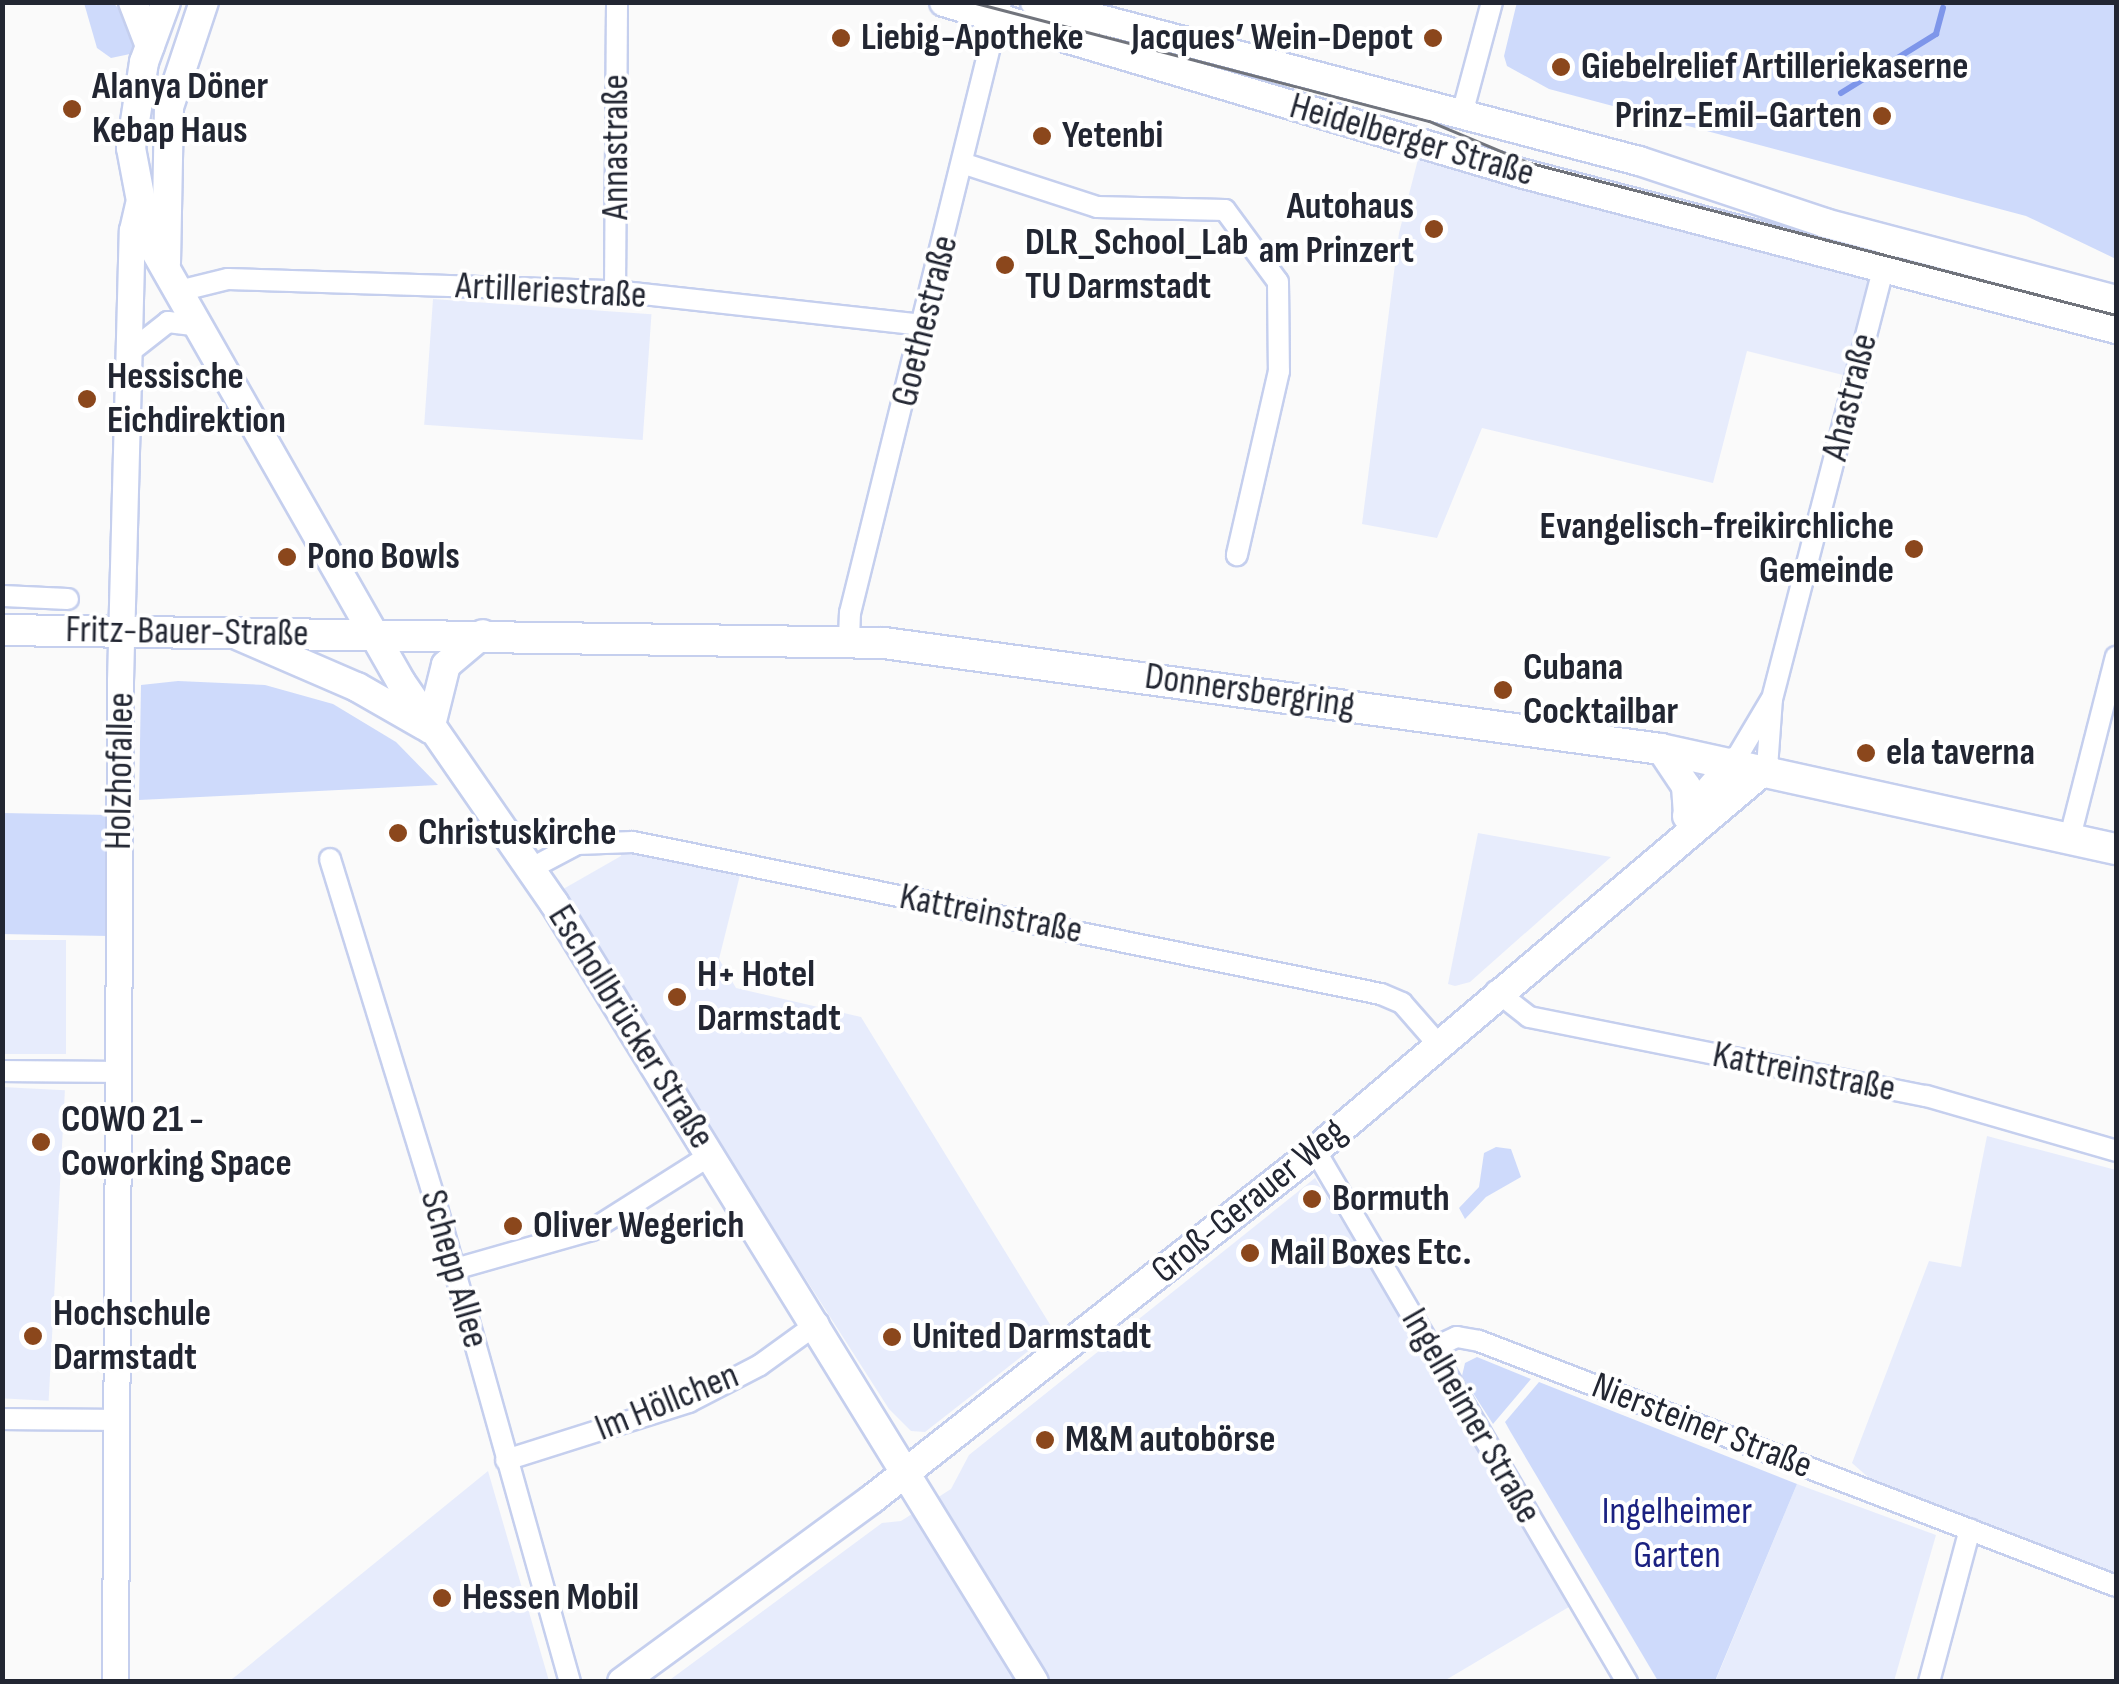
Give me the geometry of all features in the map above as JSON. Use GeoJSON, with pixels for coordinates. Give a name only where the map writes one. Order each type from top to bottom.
{"type":"FeatureCollection","features":[{"type":"Feature","properties":{"kind":"main road"},"geometry":{"type":"LineString","coordinates":[[134,2],[150,46]]}},
{"type":"Feature","properties":{"kind":"main road","name":"Eschollbrücker Straße"},"geometry":{"type":"LineString","coordinates":[[166,2],[150,46],[131,148],[138,205],[173,281],[372,634],[430,729],[530,869],[712,1154],[1034,1682]]}},
{"type":"Feature","properties":{"kind":"main road","name":"Eschollbrücker Straße"},"geometry":{"type":"LineString","coordinates":[[173,281],[169,107],[204,2]]}},
{"type":"Feature","properties":{"kind":"main road","name":"Heidelberger Straße"},"geometry":{"type":"LineString","coordinates":[[944,2],[1000,9],[1452,150],[2116,329]]}},
{"type":"Feature","properties":{"kind":"main road","name":"Heidelberger Straße"},"geometry":{"type":"LineString","coordinates":[[1035,2],[1640,161],[1891,241],[2116,300]]}},
{"type":"Feature","properties":{"kind":"main road"},"geometry":{"type":"LineString","coordinates":[[1452,150],[1462,114]]}},
{"type":"Feature","properties":{"kind":"main road","name":"Fritz-Bauer-Straße"},"geometry":{"type":"LineString","coordinates":[[2,630],[372,634]]}},
{"type":"Feature","properties":{"kind":"main road"},"geometry":{"type":"LineString","coordinates":[[232,633],[348,682],[430,729],[446,665],[483,634]]}},
{"type":"Feature","properties":{"kind":"main road","name":"Donnersbergring"},"geometry":{"type":"LineString","coordinates":[[372,634],[850,640],[1661,749],[1767,768],[2116,850]]}},
{"type":"Feature","properties":{"kind":"main road"},"geometry":{"type":"LineString","coordinates":[[1661,749],[1686,786],[1688,815]]}},
{"type":"Feature","properties":{"kind":"main road","name":"Groß-Gerauer Weg"},"geometry":{"type":"LineString","coordinates":[[1668,847],[1688,815],[1734,762]]}},
{"type":"Feature","properties":{"kind":"main road","name":"Groß-Gerauer Weg"},"geometry":{"type":"LineString","coordinates":[[622,1682],[907,1472],[1315,1150],[1496,992],[1767,768]]}},
{"type":"Feature","properties":{"kind":"street","name":"Annastraße"},"geometry":{"type":"LineString","coordinates":[[615,290],[617,2]]}},
{"type":"Feature","properties":{"kind":"street"},"geometry":{"type":"LineString","coordinates":[[1462,114],[1492,2]]}},
{"type":"Feature","properties":{"kind":"street","name":"Goethestraße"},"geometry":{"type":"LineString","coordinates":[[850,640],[854,597],[966,164],[1000,9]]}},
{"type":"Feature","properties":{"kind":"street"},"geometry":{"type":"LineString","coordinates":[[966,164],[1097,207],[1225,210],[1278,282],[1279,370],[1237,554]]}},
{"type":"Feature","properties":{"kind":"street","name":"Holzhofallee"},"geometry":{"type":"LineString","coordinates":[[115,1682],[123,632],[132,230],[138,205]]}},
{"type":"Feature","properties":{"kind":"street"},"geometry":{"type":"LineString","coordinates":[[1883,269],[1891,241]]}},
{"type":"Feature","properties":{"kind":"street","name":"Ahastraße"},"geometry":{"type":"LineString","coordinates":[[1767,768],[1772,699],[1883,269]]}},
{"type":"Feature","properties":{"kind":"street","name":"Artilleriestraße"},"geometry":{"type":"LineString","coordinates":[[173,281],[615,290],[924,325]]}},
{"type":"Feature","properties":{"kind":"street"},"geometry":{"type":"LineString","coordinates":[[131,350],[168,322],[198,326]]}},
{"type":"Feature","properties":{"kind":"street","name":"Fritz-Bauer-Straße"},"geometry":{"type":"LineString","coordinates":[[2,596],[68,599]]}},
{"type":"Feature","properties":{"kind":"street"},"geometry":{"type":"LineString","coordinates":[[2070,838],[2116,657]]}},
{"type":"Feature","properties":{"kind":"street","name":"Ahastraße"},"geometry":{"type":"LineString","coordinates":[[1734,762],[1772,699]]}},
{"type":"Feature","properties":{"kind":"street","name":"Kattreinstraße"},"geometry":{"type":"LineString","coordinates":[[530,869],[588,842],[644,844],[1381,994],[1408,1009],[1438,1043]]}},
{"type":"Feature","properties":{"kind":"street","name":"Schepp Allee"},"geometry":{"type":"LineString","coordinates":[[330,859],[455,1269],[570,1682]]}},
{"type":"Feature","properties":{"kind":"street","name":"Kattreinstraße"},"geometry":{"type":"LineString","coordinates":[[1496,992],[1528,1017],[1926,1096],[2116,1151]]}},
{"type":"Feature","properties":{"kind":"street"},"geometry":{"type":"LineString","coordinates":[[2,1072],[117,1072]]}},
{"type":"Feature","properties":{"kind":"street","name":"Ingelheimer Straße"},"geometry":{"type":"LineString","coordinates":[[1315,1150],[1627,1682]]}},
{"type":"Feature","properties":{"kind":"street"},"geometry":{"type":"LineString","coordinates":[[455,1269],[592,1230],[712,1154]]}},
{"type":"Feature","properties":{"kind":"street","name":"Im Höllchen"},"geometry":{"type":"LineString","coordinates":[[506,1460],[689,1402],[760,1365],[818,1324]]}},
{"type":"Feature","properties":{"kind":"street","name":"Niersteiner Straße"},"geometry":{"type":"LineString","coordinates":[[1433,1348],[1470,1338],[2116,1586]]}},
{"type":"Feature","properties":{"kind":"street"},"geometry":{"type":"LineString","coordinates":[[2,1419],[116,1420]]}},
{"type":"Feature","properties":{"kind":"street"},"geometry":{"type":"LineString","coordinates":[[1929,1682],[1970,1530]]}},
{"type":"Feature","properties":{"kind":"shaded area"},"geometry":{"type":"Polygon","coordinates":[[[1423,140],[1883,269],[1855,378],[1747,351],[1713,483],[1482,428],[1437,538],[1362,524],[1399,233],[1423,140]]]}},
{"type":"Feature","properties":{"kind":"shaded area"},"geometry":{"type":"Polygon","coordinates":[[[433,299],[651,314],[643,440],[424,425],[433,299]]]}},
{"type":"Feature","properties":{"kind":"shaded area"},"geometry":{"type":"Polygon","coordinates":[[[1478,833],[1611,857],[1470,982],[1455,986],[1448,984],[1478,833]]]}},
{"type":"Feature","properties":{"kind":"shaded area"},"geometry":{"type":"Polygon","coordinates":[[[621,841],[743,863],[719,959],[736,988],[861,1017],[1054,1331],[925,1432],[911,1431],[889,1409],[558,892],[621,856],[621,841]]]}},
{"type":"Feature","properties":{"kind":"shaded area"},"geometry":{"type":"Polygon","coordinates":[[[2,940],[66,940],[66,1054],[2,1054],[2,940]]]}},
{"type":"Feature","properties":{"kind":"shaded area"},"geometry":{"type":"Polygon","coordinates":[[[2,1087],[65,1090],[49,1401],[2,1398],[2,1087]]]}},
{"type":"Feature","properties":{"kind":"shaded area"},"geometry":{"type":"Polygon","coordinates":[[[1987,1136],[2116,1170],[2116,1586],[1894,1500],[1852,1463],[1929,1261],[1961,1267],[1987,1136]]]}},
{"type":"Feature","properties":{"kind":"shaded area"},"geometry":{"type":"Polygon","coordinates":[[[1315,1178],[1579,1601],[1444,1681],[667,1682],[882,1523],[901,1521],[951,1489],[969,1455],[1315,1178]]]}},
{"type":"Feature","properties":{"kind":"shaded area"},"geometry":{"type":"Polygon","coordinates":[[[488,1471],[549,1681],[229,1681],[236,1676],[488,1471]]]}},
{"type":"Feature","properties":{"kind":"shaded area"},"geometry":{"type":"Polygon","coordinates":[[[1797,1484],[1936,1535],[1894,1681],[1715,1682],[1797,1484]]]}},
{"type":"Feature","properties":{"kind":"green space","name":"Prinz-Emil-Garten"},"geometry":{"type":"Polygon","coordinates":[[[1517,2],[2116,3],[2116,259],[2026,216],[1549,89],[1507,66],[1504,56],[1517,2]]]}},
{"type":"Feature","properties":{"kind":"green space"},"geometry":{"type":"Polygon","coordinates":[[[84,3],[113,3],[125,14],[135,43],[130,54],[111,58],[97,48],[84,3]]]}},
{"type":"Feature","properties":{"kind":"green space"},"geometry":{"type":"Polygon","coordinates":[[[178,681],[265,685],[333,704],[396,742],[438,785],[139,800],[141,685],[178,681]]]}},
{"type":"Feature","properties":{"kind":"green space"},"geometry":{"type":"Polygon","coordinates":[[[2,813],[111,815],[109,936],[2,934],[2,813]]]}},
{"type":"Feature","properties":{"kind":"green space"},"geometry":{"type":"Polygon","coordinates":[[[1496,1147],[1511,1149],[1521,1177],[1486,1197],[1465,1219],[1459,1208],[1479,1187],[1484,1153],[1496,1147]]]}},
{"type":"Feature","properties":{"kind":"green space"},"geometry":{"type":"Polygon","coordinates":[[[1477,1357],[1531,1379],[1493,1424],[1462,1376],[1465,1363],[1477,1357]]]}},
{"type":"Feature","properties":{"kind":"green space","name":"Ingelheimer Garten"},"geometry":{"type":"Polygon","coordinates":[[[1539,1382],[1797,1484],[1715,1681],[1658,1681],[1510,1431],[1505,1422],[1539,1382]]]}},
{"type":"Feature","properties":{"kind":"waterway"},"geometry":{"type":"LineString","coordinates":[[1841,93],[1936,34],[1943,8]]}},
{"type":"Feature","properties":{"kind":"tram line"},"geometry":{"type":"LineString","coordinates":[[972,2],[1429,121],[1527,162],[2116,315]]}},
{"type":"Feature","properties":{"kind":"place","name":"Liebig-Apotheke"},"geometry":{"type":"Point","coordinates":[841,38]}},
{"type":"Feature","properties":{"kind":"place","name":"Jacques’ Wein-Depot"},"geometry":{"type":"Point","coordinates":[1433,38]}},
{"type":"Feature","properties":{"kind":"place","name":"Giebelrelief Artilleriekaserne"},"geometry":{"type":"Point","coordinates":[1561,67]}},
{"type":"Feature","properties":{"kind":"place","name":"Alanya Döner Kebap Haus"},"geometry":{"type":"Point","coordinates":[72,109]}},
{"type":"Feature","properties":{"kind":"place","name":"Prinz-Emil-Garten"},"geometry":{"type":"Point","coordinates":[1882,116]}},
{"type":"Feature","properties":{"kind":"place","name":"Yetenbi"},"geometry":{"type":"Point","coordinates":[1042,136]}},
{"type":"Feature","properties":{"kind":"place","name":"Autohaus am Prinzert"},"geometry":{"type":"Point","coordinates":[1434,229]}},
{"type":"Feature","properties":{"kind":"place","name":"DLR_School_Lab TU Darmstadt"},"geometry":{"type":"Point","coordinates":[1005,265]}},
{"type":"Feature","properties":{"kind":"place","name":"Hessische Eichdirektion"},"geometry":{"type":"Point","coordinates":[87,399]}},
{"type":"Feature","properties":{"kind":"place","name":"Evangelisch-freikirchliche Gemeinde"},"geometry":{"type":"Point","coordinates":[1914,549]}},
{"type":"Feature","properties":{"kind":"place","name":"Pono Bowls"},"geometry":{"type":"Point","coordinates":[287,557]}},
{"type":"Feature","properties":{"kind":"place","name":"Cubana Cocktailbar"},"geometry":{"type":"Point","coordinates":[1503,690]}},
{"type":"Feature","properties":{"kind":"place","name":"ela taverna"},"geometry":{"type":"Point","coordinates":[1866,753]}},
{"type":"Feature","properties":{"kind":"place","name":"Christuskirche"},"geometry":{"type":"Point","coordinates":[398,833]}},
{"type":"Feature","properties":{"kind":"place","name":"H+ Hotel Darmstadt"},"geometry":{"type":"Point","coordinates":[677,997]}},
{"type":"Feature","properties":{"kind":"place","name":"COWO 21 - Coworking Space"},"geometry":{"type":"Point","coordinates":[41,1142]}},
{"type":"Feature","properties":{"kind":"place","name":"Bormuth"},"geometry":{"type":"Point","coordinates":[1312,1199]}},
{"type":"Feature","properties":{"kind":"place","name":"Oliver Wegerich"},"geometry":{"type":"Point","coordinates":[513,1226]}},
{"type":"Feature","properties":{"kind":"place","name":"Mail Boxes Etc."},"geometry":{"type":"Point","coordinates":[1250,1253]}},
{"type":"Feature","properties":{"kind":"place","name":"Hochschule Darmstadt"},"geometry":{"type":"Point","coordinates":[33,1336]}},
{"type":"Feature","properties":{"kind":"place","name":"United Darmstadt"},"geometry":{"type":"Point","coordinates":[892,1337]}},
{"type":"Feature","properties":{"kind":"place","name":"M&M autobörse"},"geometry":{"type":"Point","coordinates":[1045,1440]}},
{"type":"Feature","properties":{"kind":"place","name":"Hessen Mobil"},"geometry":{"type":"Point","coordinates":[442,1598]}}]}
